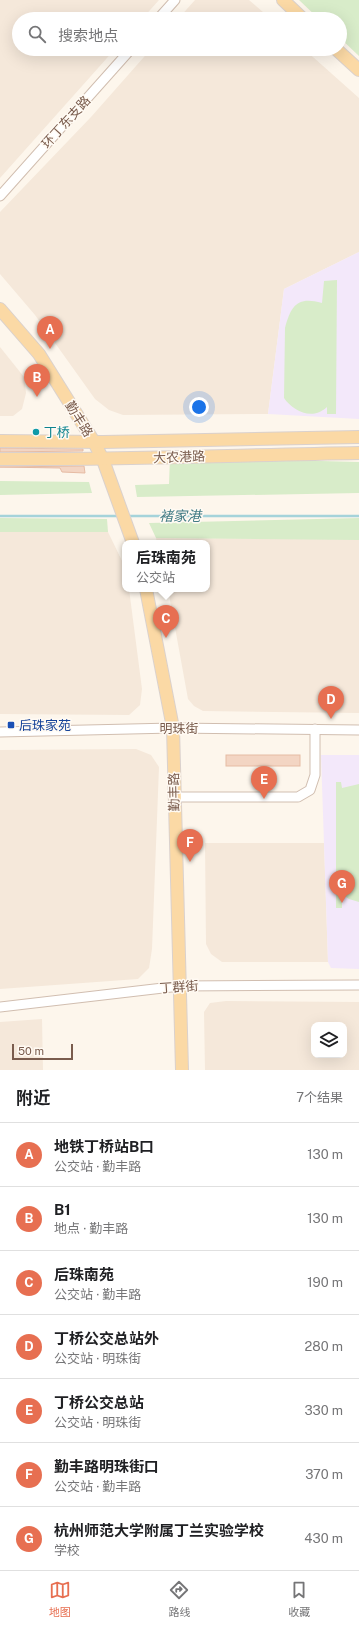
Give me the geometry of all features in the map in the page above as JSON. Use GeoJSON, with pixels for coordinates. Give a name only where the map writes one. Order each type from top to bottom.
{"type":"FeatureCollection","features":[{"type":"Feature","properties":{"kind":"main road"},"geometry":{"type":"LineString","coordinates":[[283,0],[296,12]]}},
{"type":"Feature","properties":{"kind":"main road"},"geometry":{"type":"LineString","coordinates":[[344,56],[359,70]]}},
{"type":"Feature","properties":{"kind":"main road","name":"勤丰路"},"geometry":{"type":"LineString","coordinates":[[0,309],[39,354],[94,442],[103,460],[132,540]]}},
{"type":"Feature","properties":{"kind":"main road","name":"大农港路"},"geometry":{"type":"LineString","coordinates":[[0,441],[94,442],[359,437]]}},
{"type":"Feature","properties":{"kind":"main road","name":"大农港路"},"geometry":{"type":"LineString","coordinates":[[0,459],[103,460],[238,455],[359,453]]}},
{"type":"Feature","properties":{"kind":"main road","name":"勤丰路"},"geometry":{"type":"LineString","coordinates":[[147,592],[173,728],[182,1070]]}},
{"type":"Feature","properties":{"kind":"street"},"geometry":{"type":"LineString","coordinates":[[164,12],[175,0]]}},
{"type":"Feature","properties":{"kind":"street","name":"环丁东支路"},"geometry":{"type":"LineString","coordinates":[[0,196],[125,56]]}},
{"type":"Feature","properties":{"kind":"street","name":"明珠街"},"geometry":{"type":"LineString","coordinates":[[0,732],[173,728],[359,730]]}},
{"type":"Feature","properties":{"kind":"street"},"geometry":{"type":"LineString","coordinates":[[174,797],[298,797],[310,790],[315,775],[315,729]]}},
{"type":"Feature","properties":{"kind":"street","name":"丁群街"},"geometry":{"type":"LineString","coordinates":[[0,1007],[180,986],[359,985]]}},
{"type":"Feature","properties":{"kind":"shaded area"},"geometry":{"type":"Polygon","coordinates":[[[0,0],[159,0],[148,12],[12,12],[12,56],[109,56],[0,178],[0,0]]]}},
{"type":"Feature","properties":{"kind":"shaded area"},"geometry":{"type":"Polygon","coordinates":[[[195,0],[249,0],[263,12],[184,12],[195,0]]]}},
{"type":"Feature","properties":{"kind":"shaded area"},"geometry":{"type":"Polygon","coordinates":[[[145,56],[312,56],[359,98],[359,252],[284,289],[268,414],[123,415],[109,410],[95,399],[35,315],[0,274],[0,212],[91,117],[145,56]]]}},
{"type":"Feature","properties":{"kind":"shaded area"},"geometry":{"type":"Polygon","coordinates":[[[359,252],[359,419],[268,414],[284,289],[359,252]]]}},
{"type":"Feature","properties":{"kind":"shaded area"},"geometry":{"type":"Polygon","coordinates":[[[0,347],[24,377],[26,393],[22,409],[13,416],[0,416],[0,347]]]}},
{"type":"Feature","properties":{"kind":"shaded area","name":"后珠家苑"},"geometry":{"type":"Polygon","coordinates":[[[0,532],[108,532],[122,561],[122,592],[129,592],[142,689],[140,705],[129,715],[0,714],[0,532]]]}},
{"type":"Feature","properties":{"kind":"shaded area"},"geometry":{"type":"Polygon","coordinates":[[[156,538],[359,539],[359,713],[203,711],[194,706],[188,699],[169,592],[210,592],[210,540],[156,540],[156,538]]]}},
{"type":"Feature","properties":{"kind":"shaded area"},"geometry":{"type":"Polygon","coordinates":[[[136,749],[151,755],[159,767],[152,949],[149,968],[138,979],[0,989],[0,750],[136,749]]]}},
{"type":"Feature","properties":{"kind":"shaded area"},"geometry":{"type":"Polygon","coordinates":[[[321,755],[359,755],[359,969],[331,968],[328,962],[321,755]]]}},
{"type":"Feature","properties":{"kind":"shaded area"},"geometry":{"type":"Polygon","coordinates":[[[205,843],[324,843],[328,962],[222,962],[211,954],[206,944],[205,843]]]}},
{"type":"Feature","properties":{"kind":"shaded area"},"geometry":{"type":"Polygon","coordinates":[[[226,1001],[359,1002],[359,1070],[205,1070],[204,1012],[210,1003],[226,1001]]]}},
{"type":"Feature","properties":{"kind":"shaded area"},"geometry":{"type":"Polygon","coordinates":[[[42,1019],[43,1070],[0,1070],[0,1022],[42,1019]]]}},
{"type":"Feature","properties":{"kind":"green space"},"geometry":{"type":"Polygon","coordinates":[[[299,0],[359,0],[359,56],[347,45],[347,12],[312,12],[299,0]]]}},
{"type":"Feature","properties":{"kind":"green space"},"geometry":{"type":"Polygon","coordinates":[[[337,280],[336,414],[327,414],[327,407],[315,413],[303,413],[292,407],[284,398],[285,328],[287,320],[293,308],[301,302],[314,301],[322,303],[324,281],[337,280]]]}},
{"type":"Feature","properties":{"kind":"green space"},"geometry":{"type":"Polygon","coordinates":[[[170,457],[359,462],[359,493],[137,497],[135,485],[169,484],[170,457]]]}},
{"type":"Feature","properties":{"kind":"green space"},"geometry":{"type":"Polygon","coordinates":[[[0,481],[89,482],[92,493],[0,495],[0,481]]]}},
{"type":"Feature","properties":{"kind":"green space"},"geometry":{"type":"Polygon","coordinates":[[[0,518],[107,519],[108,532],[0,532],[0,518]]]}},
{"type":"Feature","properties":{"kind":"green space"},"geometry":{"type":"Polygon","coordinates":[[[359,518],[359,540],[156,538],[149,523],[359,518]]]}},
{"type":"Feature","properties":{"kind":"green space"},"geometry":{"type":"Polygon","coordinates":[[[336,782],[341,782],[342,788],[359,784],[359,902],[349,899],[342,894],[342,908],[336,908],[336,782]]]}},
{"type":"Feature","properties":{"kind":"building"},"geometry":{"type":"Polygon","coordinates":[[[0,448],[83,449],[83,451],[0,452],[0,448]]]}},
{"type":"Feature","properties":{"kind":"building"},"geometry":{"type":"Polygon","coordinates":[[[84,466],[85,473],[62,472],[60,468],[0,467],[84,466]]]}},
{"type":"Feature","properties":{"kind":"building"},"geometry":{"type":"Polygon","coordinates":[[[226,755],[300,755],[300,766],[226,766],[226,755]]]}},
{"type":"Feature","properties":{"kind":"waterway","name":"褚家港"},"geometry":{"type":"LineString","coordinates":[[0,516],[119,516]]}},
{"type":"Feature","properties":{"kind":"waterway","name":"褚家港"},"geometry":{"type":"LineString","coordinates":[[126,516],[359,516]]}},
{"type":"Feature","properties":{"kind":"place","name":"地铁丁桥站B口"},"geometry":{"type":"Point","coordinates":[50,349]}},
{"type":"Feature","properties":{"kind":"place","name":"B1"},"geometry":{"type":"Point","coordinates":[37,397]}},
{"type":"Feature","properties":{"kind":"place","name":"丁桥"},"geometry":{"type":"Point","coordinates":[36,432]}},
{"type":"Feature","properties":{"kind":"place","name":"后珠南苑"},"geometry":{"type":"Point","coordinates":[166,638]}},
{"type":"Feature","properties":{"kind":"place","name":"丁桥公交总站外"},"geometry":{"type":"Point","coordinates":[331,719]}},
{"type":"Feature","properties":{"kind":"place","name":"后珠家苑"},"geometry":{"type":"Point","coordinates":[11,725]}},
{"type":"Feature","properties":{"kind":"place","name":"丁桥公交总站"},"geometry":{"type":"Point","coordinates":[264,799]}},
{"type":"Feature","properties":{"kind":"place","name":"勤丰路明珠街口"},"geometry":{"type":"Point","coordinates":[190,862]}},
{"type":"Feature","properties":{"kind":"place","name":"杭州师范大学附属丁兰实验学校"},"geometry":{"type":"Point","coordinates":[342,903]}}]}
